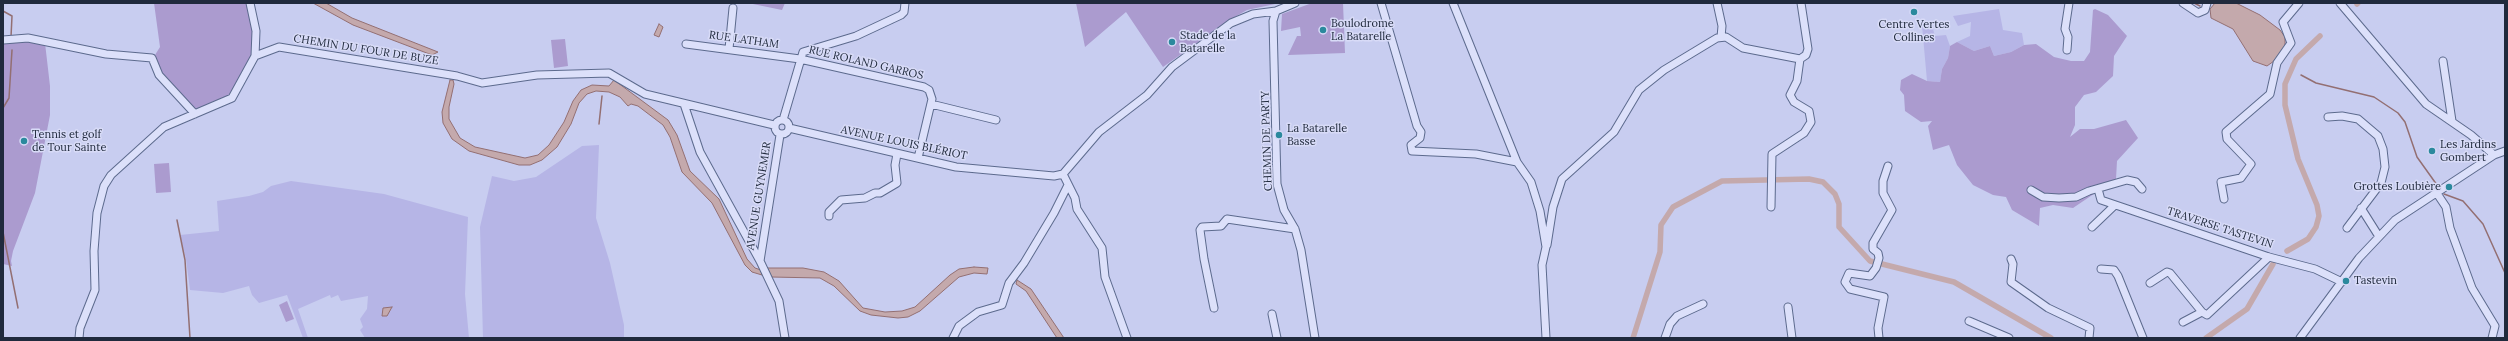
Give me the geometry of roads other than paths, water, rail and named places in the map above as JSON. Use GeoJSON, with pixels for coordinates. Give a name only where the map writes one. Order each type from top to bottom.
{"type":"FeatureCollection","features":[{"type":"Feature","properties":{"kind":"street"},"geometry":{"type":"LineString","coordinates":[[79,338],[80,328],[94,290],[94,251],[97,213],[110,175],[157,132],[232,98],[255,56],[256,31],[250,3]]}},
{"type":"Feature","properties":{"kind":"street"},"geometry":{"type":"LineString","coordinates":[[684,104],[773,125],[783,120],[803,52],[856,36],[901,15],[904,12],[905,3]]}},
{"type":"Feature","properties":{"kind":"street"},"geometry":{"type":"LineString","coordinates":[[1126,338],[1105,277],[1102,248],[1077,209],[1076,198],[1063,174],[1099,132],[1147,95],[1172,67],[1231,23],[1252,14],[1276,11],[1295,3]]}},
{"type":"Feature","properties":{"kind":"street"},"geometry":{"type":"LineString","coordinates":[[1381,3],[1421,136],[1411,145],[1410,148],[1415,152],[1476,154],[1517,162]]}},
{"type":"Feature","properties":{"kind":"street"},"geometry":{"type":"LineString","coordinates":[[1452,3],[1517,162],[1531,182],[1540,211],[1546,247],[1546,256],[1542,265],[1546,338]]}},
{"type":"Feature","properties":{"kind":"street"},"geometry":{"type":"LineString","coordinates":[[1718,3],[1722,26],[1721,37]]}},
{"type":"Feature","properties":{"kind":"street"},"geometry":{"type":"LineString","coordinates":[[1546,247],[1549,239],[1553,207],[1562,179],[1614,132],[1639,90],[1664,70],[1721,37],[1730,38],[1743,48],[1800,59],[1806,55],[1808,49],[1801,3]]}},
{"type":"Feature","properties":{"kind":"street"},"geometry":{"type":"LineString","coordinates":[[2067,50],[2068,37],[2065,29],[2069,3]]}},
{"type":"Feature","properties":{"kind":"street"},"geometry":{"type":"LineString","coordinates":[[2183,3],[2198,13],[2204,10],[2207,3]]}},
{"type":"Feature","properties":{"kind":"street"},"geometry":{"type":"LineString","coordinates":[[2224,199],[2220,178],[2241,178],[2250,168],[2250,161],[2227,139],[2226,132],[2270,94],[2277,63],[2291,43],[2283,22],[2294,5]]}},
{"type":"Feature","properties":{"kind":"street"},"geometry":{"type":"LineString","coordinates":[[2342,5],[2426,104],[2452,121],[2494,155]]}},
{"type":"Feature","properties":{"kind":"street"},"geometry":{"type":"LineString","coordinates":[[729,49],[733,8]]}},
{"type":"Feature","properties":{"kind":"street","name":"CHEMIN DE PARTY"},"geometry":{"type":"LineString","coordinates":[[1276,11],[1274,21],[1277,184],[1284,210],[1295,229],[1301,250],[1315,338]]}},
{"type":"Feature","properties":{"kind":"street"},"geometry":{"type":"LineString","coordinates":[[3,40],[28,38],[106,54],[152,58],[159,75],[195,114]]}},
{"type":"Feature","properties":{"kind":"street","name":"RUE LATHAM"},"geometry":{"type":"LineString","coordinates":[[686,44],[800,59]]}},
{"type":"Feature","properties":{"kind":"street","name":"CHEMIN DU FOUR DE BUZE"},"geometry":{"type":"LineString","coordinates":[[255,56],[279,47],[288,48],[367,63],[457,76],[487,84],[537,75],[606,73],[645,94],[684,104]]}},
{"type":"Feature","properties":{"kind":"street","name":"RUE ROLAND GARROS"},"geometry":{"type":"LineString","coordinates":[[800,59],[924,87],[931,95],[931,104]]}},
{"type":"Feature","properties":{"kind":"street"},"geometry":{"type":"LineString","coordinates":[[1771,207],[1772,154],[1804,133],[1811,122],[1809,112],[1794,102],[1790,95],[1797,81],[1800,59]]}},
{"type":"Feature","properties":{"kind":"street"},"geometry":{"type":"LineString","coordinates":[[2443,61],[2452,121]]}},
{"type":"Feature","properties":{"kind":"street"},"geometry":{"type":"LineString","coordinates":[[684,104],[700,152],[762,264],[780,304],[785,338]]}},
{"type":"Feature","properties":{"kind":"street"},"geometry":{"type":"LineString","coordinates":[[918,158],[931,104],[996,120]]}},
{"type":"Feature","properties":{"kind":"street"},"geometry":{"type":"LineString","coordinates":[[2328,117],[2342,116],[2358,119],[2378,136],[2383,148],[2385,167],[2381,183],[2347,228]]}},
{"type":"Feature","properties":{"kind":"street"},"geometry":{"type":"LineString","coordinates":[[773,125],[776,132],[780,135],[787,133],[789,128],[787,122],[783,120]]}},
{"type":"Feature","properties":{"kind":"street","name":"AVENUE LOUIS BLÉRIOT"},"geometry":{"type":"LineString","coordinates":[[789,128],[956,167],[1054,176],[1063,174]]}},
{"type":"Feature","properties":{"kind":"street","name":"AVENUE GUYNEMER"},"geometry":{"type":"LineString","coordinates":[[762,264],[780,135]]}},
{"type":"Feature","properties":{"kind":"street"},"geometry":{"type":"LineString","coordinates":[[2300,338],[2378,235],[2395,220],[2436,192],[2494,155],[2505,151]]}},
{"type":"Feature","properties":{"kind":"street"},"geometry":{"type":"LineString","coordinates":[[829,216],[829,212],[841,200],[865,198],[875,193],[880,193],[897,184],[895,165],[896,154]]}},
{"type":"Feature","properties":{"kind":"street"},"geometry":{"type":"LineString","coordinates":[[1879,338],[1878,328],[1884,296],[1850,288],[1846,282],[1849,273],[1870,276],[1876,268],[1879,258],[1878,253],[1873,250],[1873,243],[1892,210],[1883,193],[1883,182],[1888,166]]}},
{"type":"Feature","properties":{"kind":"street"},"geometry":{"type":"LineString","coordinates":[[2031,190],[2043,196],[2059,198],[2076,197],[2127,180],[2136,182],[2142,189]]}},
{"type":"Feature","properties":{"kind":"street"},"geometry":{"type":"LineString","coordinates":[[953,338],[959,326],[978,312],[1002,306],[1008,283],[1024,263],[1054,213],[1068,184]]}},
{"type":"Feature","properties":{"kind":"street","name":"TRAVERSE TASTEVIN"},"geometry":{"type":"LineString","coordinates":[[2098,189],[2102,200],[2115,205],[2269,257],[2315,269],[2342,282]]}},
{"type":"Feature","properties":{"kind":"street"},"geometry":{"type":"LineString","coordinates":[[2436,192],[2446,207],[2450,228],[2472,288],[2495,326],[2492,338]]}},
{"type":"Feature","properties":{"kind":"street"},"geometry":{"type":"LineString","coordinates":[[2092,227],[2115,205]]}},
{"type":"Feature","properties":{"kind":"street"},"geometry":{"type":"LineString","coordinates":[[2361,208],[2378,235]]}},
{"type":"Feature","properties":{"kind":"street"},"geometry":{"type":"LineString","coordinates":[[1214,308],[1204,259],[1200,230],[1202,227],[1221,226],[1226,219],[1295,229]]}},
{"type":"Feature","properties":{"kind":"street"},"geometry":{"type":"LineString","coordinates":[[2150,283],[2167,272],[2170,273],[2202,312],[2208,315],[2269,257]]}},
{"type":"Feature","properties":{"kind":"street"},"geometry":{"type":"LineString","coordinates":[[2011,259],[2013,264],[2011,282],[2048,308],[2090,328],[2088,338]]}},
{"type":"Feature","properties":{"kind":"street"},"geometry":{"type":"LineString","coordinates":[[2101,269],[2114,270],[2118,276],[2143,338]]}},
{"type":"Feature","properties":{"kind":"street"},"geometry":{"type":"LineString","coordinates":[[1665,338],[1670,324],[1677,316],[1703,304]]}},
{"type":"Feature","properties":{"kind":"street"},"geometry":{"type":"LineString","coordinates":[[1788,307],[1792,338]]}},
{"type":"Feature","properties":{"kind":"street"},"geometry":{"type":"LineString","coordinates":[[2183,322],[2202,312]]}},
{"type":"Feature","properties":{"kind":"street"},"geometry":{"type":"LineString","coordinates":[[1272,314],[1277,338]]}},
{"type":"Feature","properties":{"kind":"street"},"geometry":{"type":"LineString","coordinates":[[1969,321],[2009,338]]}},
{"type":"Feature","properties":{"kind":"waterway"},"geometry":{"type":"LineString","coordinates":[[2194,3],[2200,6]]}},
{"type":"Feature","properties":{"kind":"waterway"},"geometry":{"type":"LineString","coordinates":[[3,11],[12,16],[11,37]]}},
{"type":"Feature","properties":{"kind":"waterway"},"geometry":{"type":"LineString","coordinates":[[2287,251],[2308,239],[2316,227],[2319,216],[2317,205],[2298,159],[2285,105],[2285,84],[2296,59],[2320,36]]}},
{"type":"Feature","properties":{"kind":"waterway"},"geometry":{"type":"LineString","coordinates":[[3,108],[9,98],[12,50]]}},
{"type":"Feature","properties":{"kind":"waterway"},"geometry":{"type":"LineString","coordinates":[[2301,75],[2316,83],[2374,97],[2398,113],[2405,122],[2417,157],[2437,185]]}},
{"type":"Feature","properties":{"kind":"waterway"},"geometry":{"type":"LineString","coordinates":[[599,124],[602,96]]}},
{"type":"Feature","properties":{"kind":"waterway"},"geometry":{"type":"LineString","coordinates":[[1633,338],[1660,252],[1661,225],[1673,207],[1722,181],[1809,179],[1823,182],[1835,194],[1839,204],[1839,227],[1870,261],[1954,282],[2051,338]]}},
{"type":"Feature","properties":{"kind":"waterway"},"geometry":{"type":"LineString","coordinates":[[2444,194],[2463,201],[2483,224],[2505,273]]}},
{"type":"Feature","properties":{"kind":"waterway"},"geometry":{"type":"LineString","coordinates":[[177,220],[185,260],[190,338]]}},
{"type":"Feature","properties":{"kind":"waterway"},"geometry":{"type":"LineString","coordinates":[[3,232],[18,308]]}},
{"type":"Feature","properties":{"kind":"waterway"},"geometry":{"type":"LineString","coordinates":[[2206,338],[2247,309],[2273,264]]}},
{"type":"Feature","properties":{"kind":"place","name":"Centre Vertes Collines"},"geometry":{"type":"Point","coordinates":[1914,12]}},
{"type":"Feature","properties":{"kind":"place","name":"Boulodrome La Batarelle"},"geometry":{"type":"Point","coordinates":[1323,30]}},
{"type":"Feature","properties":{"kind":"place","name":"Stade de la Batarelle"},"geometry":{"type":"Point","coordinates":[1172,42]}},
{"type":"Feature","properties":{"kind":"place","name":"La Batarelle Basse"},"geometry":{"type":"Point","coordinates":[1279,135]}},
{"type":"Feature","properties":{"kind":"place","name":"Tennis et golf de Tour Sainte"},"geometry":{"type":"Point","coordinates":[24,141]}},
{"type":"Feature","properties":{"kind":"place","name":"Les Jardins Gombert"},"geometry":{"type":"Point","coordinates":[2432,151]}},
{"type":"Feature","properties":{"kind":"place","name":"Grottes Loubière"},"geometry":{"type":"Point","coordinates":[2449,187]}},
{"type":"Feature","properties":{"kind":"place","name":"Tastevin"},"geometry":{"type":"Point","coordinates":[2346,281]}}]}
